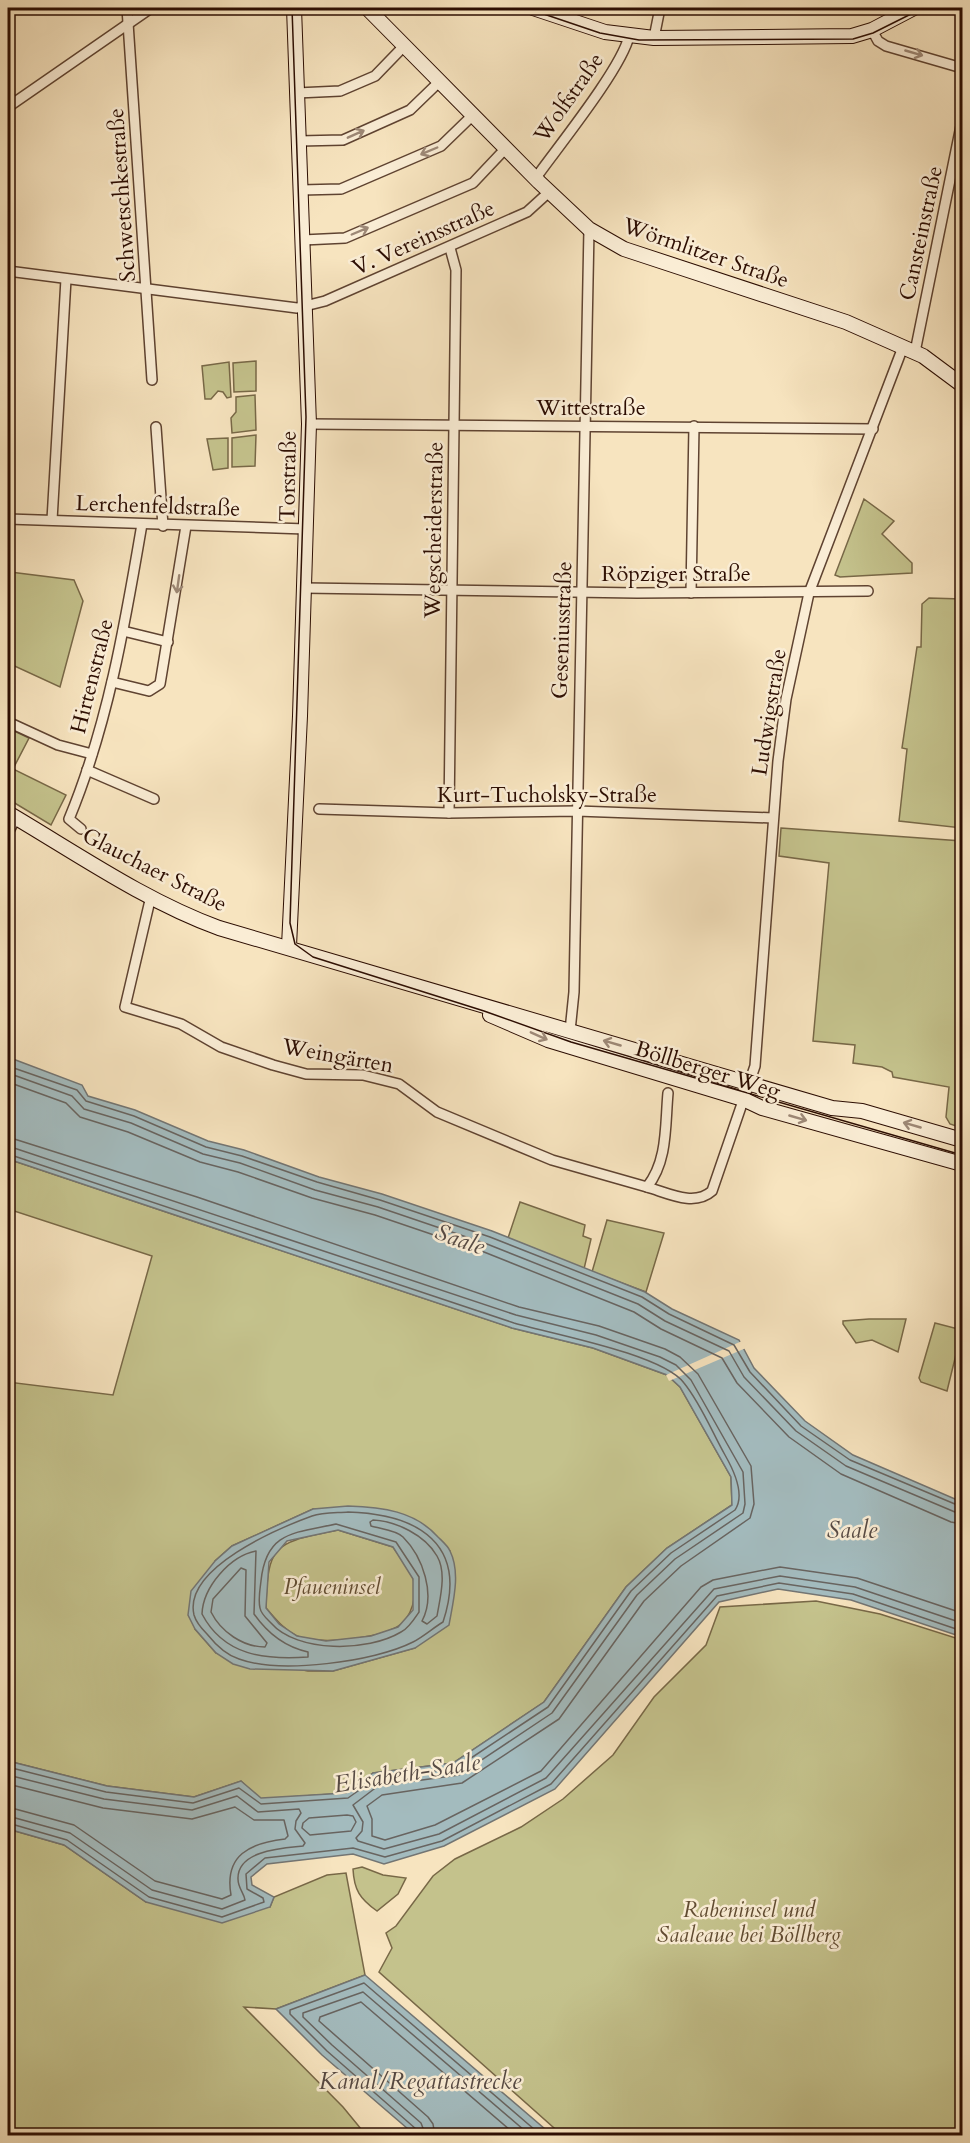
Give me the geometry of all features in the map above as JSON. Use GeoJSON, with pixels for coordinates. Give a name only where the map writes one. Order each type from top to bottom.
{"type":"FeatureCollection","features":[{"type":"Feature","properties":{"kind":"street","name":"Schwetschkestraße"},"geometry":{"type":"LineString","coordinates":[[127,8],[152,380]]}},
{"type":"Feature","properties":{"kind":"street"},"geometry":{"type":"LineString","coordinates":[[8,107],[152,8]]}},
{"type":"Feature","properties":{"kind":"street","name":"Torstraße"},"geometry":{"type":"LineString","coordinates":[[289,946],[292,936],[309,424],[294,8]]}},
{"type":"Feature","properties":{"kind":"street","name":"Wörmlitzer Straße"},"geometry":{"type":"LineString","coordinates":[[367,8],[474,114],[535,179],[589,230],[624,249],[838,319],[909,349],[939,365],[963,385]]}},
{"type":"Feature","properties":{"kind":"street"},"geometry":{"type":"LineString","coordinates":[[533,8],[605,32],[654,38],[831,37],[872,30],[914,8]]}},
{"type":"Feature","properties":{"kind":"street"},"geometry":{"type":"LineString","coordinates":[[654,38],[660,8]]}},
{"type":"Feature","properties":{"kind":"street"},"geometry":{"type":"LineString","coordinates":[[872,30],[878,41],[886,46],[963,68]]}},
{"type":"Feature","properties":{"kind":"street","name":"Wolfstraße"},"geometry":{"type":"LineString","coordinates":[[535,179],[624,51],[628,36]]}},
{"type":"Feature","properties":{"kind":"street"},"geometry":{"type":"LineString","coordinates":[[297,93],[340,91],[375,76],[405,45]]}},
{"type":"Feature","properties":{"kind":"street"},"geometry":{"type":"LineString","coordinates":[[299,141],[342,140],[410,110],[440,81]]}},
{"type":"Feature","properties":{"kind":"street"},"geometry":{"type":"LineString","coordinates":[[301,190],[341,189],[441,146],[474,114]]}},
{"type":"Feature","properties":{"kind":"street","name":"Cansteinstraße"},"geometry":{"type":"LineString","coordinates":[[909,349],[963,121]]}},
{"type":"Feature","properties":{"kind":"street"},"geometry":{"type":"LineString","coordinates":[[303,240],[345,238],[472,183],[506,148]]}},
{"type":"Feature","properties":{"kind":"street","name":"V. Vereinsstraße"},"geometry":{"type":"LineString","coordinates":[[8,271],[297,308],[325,301],[450,248],[527,212],[549,192]]}},
{"type":"Feature","properties":{"kind":"street","name":"Geseniusstraße"},"geometry":{"type":"LineString","coordinates":[[570,1031],[574,992],[589,230]]}},
{"type":"Feature","properties":{"kind":"street","name":"Wegscheiderstraße"},"geometry":{"type":"LineString","coordinates":[[449,813],[456,270],[450,248]]}},
{"type":"Feature","properties":{"kind":"street"},"geometry":{"type":"LineString","coordinates":[[52,520],[66,279]]}},
{"type":"Feature","properties":{"kind":"street","name":"Ludwigstraße"},"geometry":{"type":"LineString","coordinates":[[743,1099],[754,1066],[773,818],[786,699],[809,593],[873,429],[909,349]]}},
{"type":"Feature","properties":{"kind":"street","name":"Wittestraße"},"geometry":{"type":"LineString","coordinates":[[309,424],[873,429]]}},
{"type":"Feature","properties":{"kind":"street"},"geometry":{"type":"LineString","coordinates":[[691,593],[694,426]]}},
{"type":"Feature","properties":{"kind":"street"},"geometry":{"type":"LineString","coordinates":[[156,427],[163,526]]}},
{"type":"Feature","properties":{"kind":"street","name":"Lerchenfeldstraße"},"geometry":{"type":"LineString","coordinates":[[8,519],[306,529]]}},
{"type":"Feature","properties":{"kind":"street","name":"Hirtenstraße"},"geometry":{"type":"LineString","coordinates":[[81,829],[69,819],[87,770],[112,682],[142,524]]}},
{"type":"Feature","properties":{"kind":"street"},"geometry":{"type":"LineString","coordinates":[[112,682],[149,691],[160,684],[186,526]]}},
{"type":"Feature","properties":{"kind":"street","name":"Röpziger Straße"},"geometry":{"type":"LineString","coordinates":[[304,588],[582,593],[868,591]]}},
{"type":"Feature","properties":{"kind":"street"},"geometry":{"type":"LineString","coordinates":[[123,631],[168,642]]}},
{"type":"Feature","properties":{"kind":"street"},"geometry":{"type":"LineString","coordinates":[[8,722],[58,746],[92,754]]}},
{"type":"Feature","properties":{"kind":"street"},"geometry":{"type":"LineString","coordinates":[[87,770],[154,799]]}},
{"type":"Feature","properties":{"kind":"street","name":"Kurt-Tucholsky-Straße"},"geometry":{"type":"LineString","coordinates":[[320,809],[449,813],[578,811],[773,818]]}},
{"type":"Feature","properties":{"kind":"street"},"geometry":{"type":"LineString","coordinates":[[8,834],[12,815]]}},
{"type":"Feature","properties":{"kind":"street","name":"Glauchaer Straße"},"geometry":{"type":"LineString","coordinates":[[12,815],[151,896],[201,921],[289,946]]}},
{"type":"Feature","properties":{"kind":"street","name":"Weingärten"},"geometry":{"type":"LineString","coordinates":[[151,896],[126,1007],[181,1024],[221,1047],[295,1071],[306,1074],[363,1075],[399,1084],[437,1112],[552,1161],[693,1199],[706,1196],[717,1184],[743,1099]]}},
{"type":"Feature","properties":{"kind":"street","name":"Böllberger Weg"},"geometry":{"type":"LineString","coordinates":[[289,946],[447,997],[548,1040],[743,1099],[762,1108],[963,1164]]}},
{"type":"Feature","properties":{"kind":"street","name":"Böllberger Weg"},"geometry":{"type":"LineString","coordinates":[[447,997],[475,1002],[832,1108],[862,1111],[963,1140]]}},
{"type":"Feature","properties":{"kind":"street"},"geometry":{"type":"LineString","coordinates":[[647,1187],[655,1177],[662,1160],[668,1093]]}},
{"type":"Feature","properties":{"kind":"green space"},"geometry":{"type":"Polygon","coordinates":[[[256,361],[256,391],[234,392],[233,363],[256,361]]]}},
{"type":"Feature","properties":{"kind":"green space"},"geometry":{"type":"Polygon","coordinates":[[[229,362],[231,397],[227,398],[223,392],[218,391],[211,399],[205,399],[202,366],[229,362]]]}},
{"type":"Feature","properties":{"kind":"green space"},"geometry":{"type":"Polygon","coordinates":[[[255,395],[256,430],[232,433],[231,418],[236,412],[236,397],[255,395]]]}},
{"type":"Feature","properties":{"kind":"green space"},"geometry":{"type":"Polygon","coordinates":[[[256,435],[255,466],[232,467],[232,438],[256,435]]]}},
{"type":"Feature","properties":{"kind":"green space"},"geometry":{"type":"Polygon","coordinates":[[[228,438],[228,468],[213,470],[207,439],[228,438]]]}},
{"type":"Feature","properties":{"kind":"green space"},"geometry":{"type":"Polygon","coordinates":[[[864,499],[894,521],[882,534],[912,563],[912,573],[840,577],[835,575],[864,499]]]}},
{"type":"Feature","properties":{"kind":"green space"},"geometry":{"type":"Polygon","coordinates":[[[10,572],[74,580],[83,601],[60,687],[8,663],[10,572]]]}},
{"type":"Feature","properties":{"kind":"green space"},"geometry":{"type":"Polygon","coordinates":[[[929,598],[962,599],[962,828],[899,821],[907,749],[902,748],[917,647],[921,647],[922,604],[929,598]]]}},
{"type":"Feature","properties":{"kind":"green space"},"geometry":{"type":"Polygon","coordinates":[[[8,728],[29,738],[13,769],[66,795],[51,825],[8,799],[8,728]]]}},
{"type":"Feature","properties":{"kind":"green space"},"geometry":{"type":"Polygon","coordinates":[[[781,828],[962,841],[962,1128],[950,1124],[946,1117],[949,1087],[893,1077],[892,1072],[882,1067],[853,1063],[855,1045],[813,1041],[829,863],[779,856],[781,828]]]}},
{"type":"Feature","properties":{"kind":"green space"},"geometry":{"type":"Polygon","coordinates":[[[8,1159],[512,1328],[593,1348],[667,1375],[680,1387],[731,1477],[732,1505],[667,1548],[626,1587],[544,1702],[453,1763],[373,1773],[347,1793],[260,1799],[241,1781],[194,1797],[107,1786],[8,1761],[8,1382],[113,1395],[152,1256],[8,1209],[8,1159]],[[313,1509],[232,1546],[215,1561],[195,1629],[216,1653],[308,1671],[333,1671],[415,1648],[450,1551],[313,1509]]]}},
{"type":"Feature","properties":{"kind":"green space"},"geometry":{"type":"Polygon","coordinates":[[[520,1202],[585,1225],[583,1236],[591,1239],[584,1269],[508,1238],[520,1202]]]}},
{"type":"Feature","properties":{"kind":"green space"},"geometry":{"type":"Polygon","coordinates":[[[607,1220],[664,1233],[646,1292],[592,1272],[607,1220]]]}},
{"type":"Feature","properties":{"kind":"green space"},"geometry":{"type":"Polygon","coordinates":[[[906,1319],[898,1352],[872,1340],[856,1343],[843,1324],[843,1321],[906,1319]]]}},
{"type":"Feature","properties":{"kind":"green space"},"geometry":{"type":"Polygon","coordinates":[[[935,1323],[962,1330],[947,1391],[921,1382],[919,1378],[935,1323]]]}},
{"type":"Feature","properties":{"kind":"green space","name":"Pfaueninsel"},"geometry":{"type":"Polygon","coordinates":[[[338,1530],[393,1547],[413,1578],[415,1591],[410,1612],[397,1627],[375,1635],[333,1640],[307,1639],[297,1636],[284,1627],[266,1608],[269,1569],[273,1557],[280,1549],[301,1538],[338,1530]]]}},
{"type":"Feature","properties":{"kind":"green space","name":"Rabeninsel und Saaleaue bei Böllberg"},"geometry":{"type":"Polygon","coordinates":[[[816,1601],[880,1614],[962,1640],[962,2135],[562,2135],[379,1972],[392,1948],[386,1933],[396,1926],[433,1876],[455,1859],[521,1827],[563,1799],[613,1755],[654,1697],[706,1645],[720,1607],[816,1601]]]}},
{"type":"Feature","properties":{"kind":"green space"},"geometry":{"type":"Polygon","coordinates":[[[8,1829],[64,1845],[146,1902],[270,1907],[274,1897],[327,1875],[346,1873],[365,1975],[276,2009],[244,2007],[343,2107],[366,2135],[8,2135],[8,1829]]]}},
{"type":"Feature","properties":{"kind":"green space"},"geometry":{"type":"Polygon","coordinates":[[[362,1867],[383,1875],[406,1878],[398,1894],[377,1911],[362,1898],[355,1883],[353,1869],[362,1867]]]}},
{"type":"Feature","properties":{"kind":"water"},"geometry":{"type":"Polygon","coordinates":[[[13,1059],[82,1085],[88,1096],[135,1110],[208,1141],[244,1150],[319,1177],[382,1194],[492,1231],[645,1292],[672,1309],[739,1340],[754,1368],[805,1421],[853,1455],[962,1502],[962,1637],[851,1600],[778,1589],[719,1602],[555,1789],[444,1846],[384,1864],[353,1854],[267,1864],[251,1877],[252,1885],[274,1897],[270,1907],[222,1923],[146,1902],[64,1845],[8,1829],[8,1761],[107,1786],[194,1797],[241,1781],[261,1798],[346,1793],[373,1773],[453,1763],[544,1702],[626,1587],[667,1548],[732,1505],[731,1477],[680,1387],[667,1375],[593,1348],[512,1328],[8,1159],[8,1060],[13,1059]]]}},
{"type":"Feature","properties":{"kind":"water"},"geometry":{"type":"Polygon","coordinates":[[[348,1506],[385,1509],[408,1516],[429,1528],[448,1547],[455,1569],[455,1588],[449,1625],[415,1648],[333,1671],[250,1669],[233,1664],[216,1653],[195,1629],[188,1615],[191,1591],[215,1561],[232,1546],[313,1509],[348,1506]],[[338,1530],[287,1541],[269,1562],[266,1608],[279,1624],[297,1636],[326,1641],[371,1636],[398,1627],[413,1610],[413,1579],[393,1547],[338,1530]]]}},
{"type":"Feature","properties":{"kind":"water","name":"Kanal/Regattastrecke"},"geometry":{"type":"Polygon","coordinates":[[[365,1975],[552,2135],[415,2135],[322,2055],[276,2009],[365,1975]]]}},
{"type":"Feature","properties":{"kind":"pier"},"geometry":{"type":"Polygon","coordinates":[[[742,1341],[746,1348],[669,1381],[666,1375],[742,1341]]]}},
{"type":"Feature","properties":{"kind":"tram line"},"geometry":{"type":"LineString","coordinates":[[292,8],[306,417],[290,923],[295,944],[313,957],[484,1011],[571,1042],[962,1155]]}},
{"type":"Feature","properties":{"kind":"tram line"},"geometry":{"type":"LineString","coordinates":[[526,8],[600,33],[639,40],[853,39],[873,33],[923,8]]}},
{"type":"Feature","properties":{"kind":"water label","name":"Saale"},"geometry":{"type":"Point","coordinates":[460,1239]}},
{"type":"Feature","properties":{"kind":"water label","name":"Saale"},"geometry":{"type":"Point","coordinates":[852,1530]}},
{"type":"Feature","properties":{"kind":"water label","name":"Elisabeth-Saale"},"geometry":{"type":"Point","coordinates":[407,1773]}}]}
